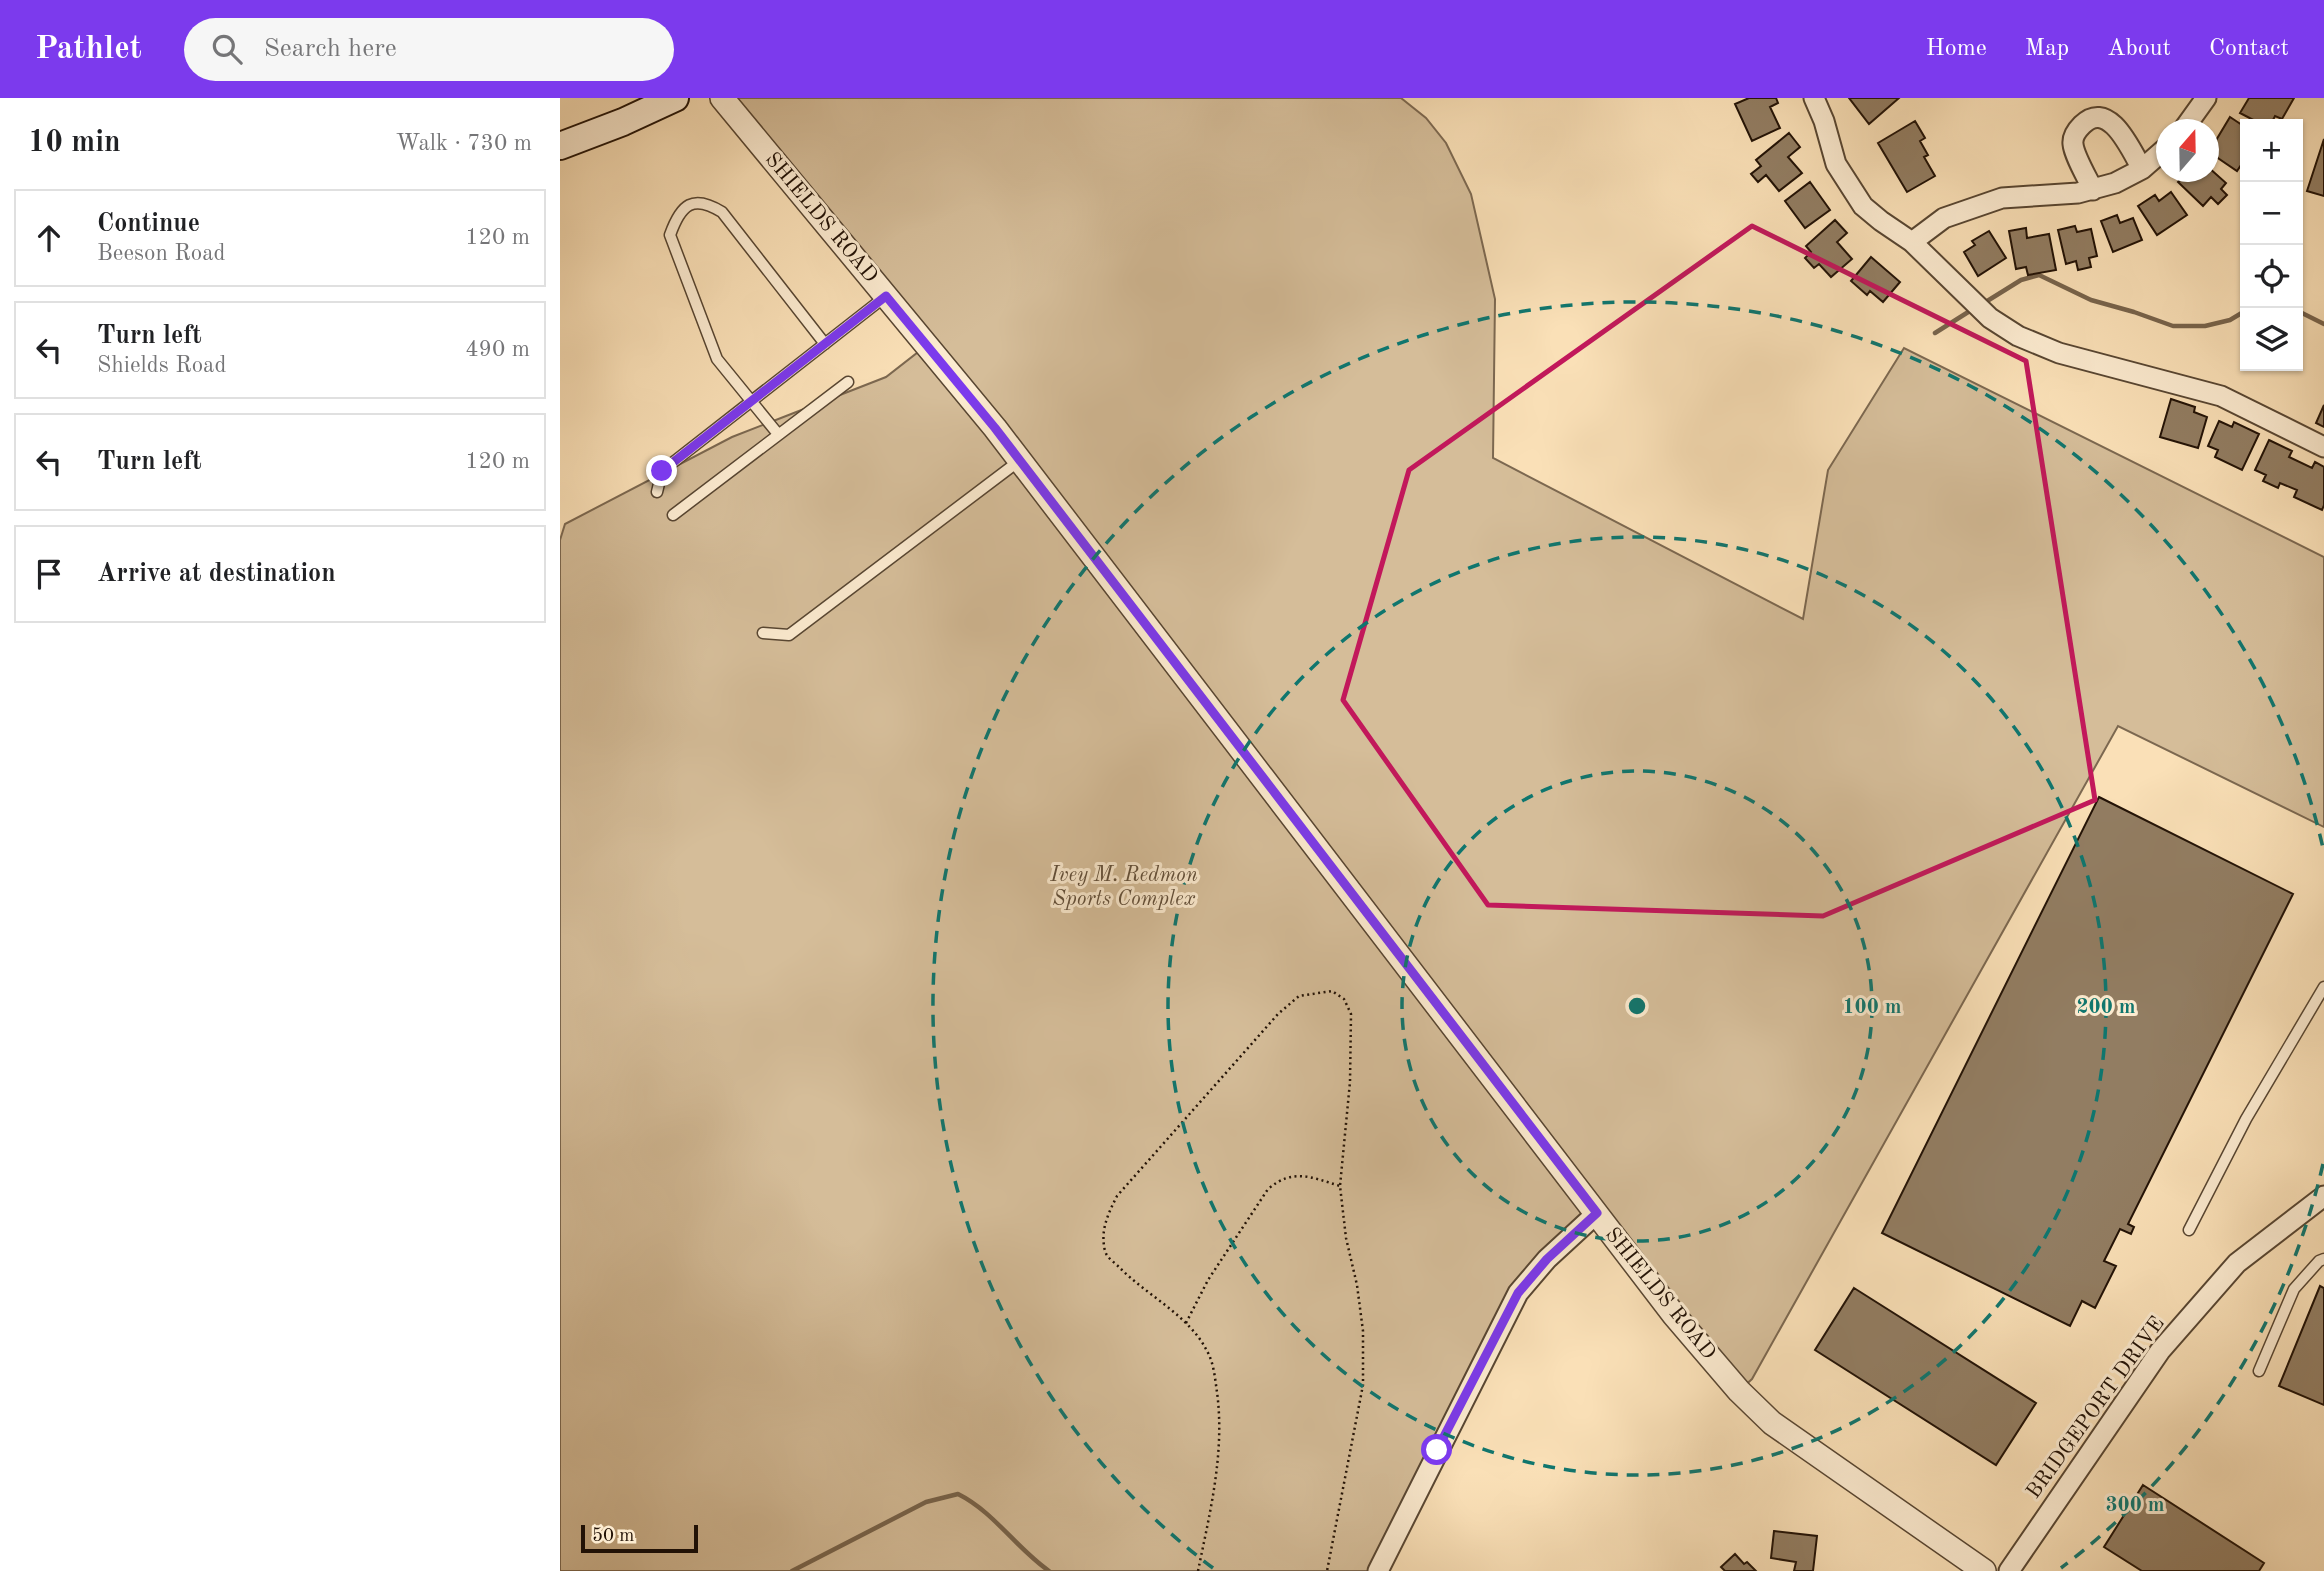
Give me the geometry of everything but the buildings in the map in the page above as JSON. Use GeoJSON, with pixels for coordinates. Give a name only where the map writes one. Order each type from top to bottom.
{"type":"FeatureCollection","features":[{"type":"Feature","properties":{"kind":"main road"},"geometry":{"type":"LineString","coordinates":[[560,146],[623,122],[675,98]]}},
{"type":"Feature","properties":{"kind":"street","name":"SHIELDS ROAD"},"geometry":{"type":"LineString","coordinates":[[722,98],[1020,460],[1674,1315],[1753,1406],[1772,1423],[1984,1571]]}},
{"type":"Feature","properties":{"kind":"street"},"geometry":{"type":"LineString","coordinates":[[1814,98],[1836,163],[1863,206],[1912,242],[1990,318],[2018,336],[2059,353],[2221,396],[2324,447]]}},
{"type":"Feature","properties":{"kind":"street"},"geometry":{"type":"LineString","coordinates":[[2191,119],[2206,98]]}},
{"type":"Feature","properties":{"kind":"street"},"geometry":{"type":"LineString","coordinates":[[2093,190],[2073,145],[2075,132],[2088,119],[2101,118],[2114,124],[2142,169]]}},
{"type":"Feature","properties":{"kind":"street"},"geometry":{"type":"LineString","coordinates":[[1912,242],[1944,218],[2002,198],[2093,190],[2115,183],[2142,169],[2156,157]]}},
{"type":"Feature","properties":{"kind":"street","name":"BRIDGEPORT DRIVE"},"geometry":{"type":"LineString","coordinates":[[2009,1571],[2160,1351],[2238,1264],[2324,1196]]}},
{"type":"Feature","properties":{"kind":"street"},"geometry":{"type":"LineString","coordinates":[[1378,1571],[1518,1293],[1547,1259],[1597,1213]]}},
{"type":"Feature","properties":{"kind":"lane"},"geometry":{"type":"LineString","coordinates":[[778,434],[718,359],[670,234],[676,218],[685,206],[698,202],[709,204],[722,212],[825,344]]}},
{"type":"Feature","properties":{"kind":"lane"},"geometry":{"type":"LineString","coordinates":[[657,492],[662,471],[886,296]]}},
{"type":"Feature","properties":{"kind":"lane"},"geometry":{"type":"LineString","coordinates":[[673,515],[848,382]]}},
{"type":"Feature","properties":{"kind":"lane"},"geometry":{"type":"LineString","coordinates":[[763,633],[789,635],[1020,460]]}},
{"type":"Feature","properties":{"kind":"lane"},"geometry":{"type":"LineString","coordinates":[[2189,1230],[2246,1119],[2324,987]]}},
{"type":"Feature","properties":{"kind":"lane"},"geometry":{"type":"LineString","coordinates":[[2259,1371],[2294,1289],[2319,1261],[2324,1259]]}},
{"type":"Feature","properties":{"kind":"path"},"geometry":{"type":"LineString","coordinates":[[1198,1571],[1216,1480],[1221,1419],[1215,1377],[1207,1350],[1186,1323],[1128,1277],[1106,1255],[1103,1236],[1106,1217],[1117,1196],[1278,1014],[1299,996],[1317,991],[1332,991],[1344,999],[1352,1014],[1350,1082],[1340,1186],[1346,1238],[1357,1284],[1363,1331],[1363,1385],[1327,1571]]}},
{"type":"Feature","properties":{"kind":"path"},"geometry":{"type":"LineString","coordinates":[[1186,1323],[1208,1280],[1268,1189],[1279,1180],[1292,1175],[1306,1176],[1340,1186]]}},
{"type":"Feature","properties":{"kind":"highlighted area"},"geometry":{"type":"Polygon","coordinates":[[[1752,226],[2026,361],[2095,800],[1823,916],[1488,905],[1343,700],[1409,470],[1752,226]]]}},
{"type":"Feature","properties":{"kind":"green space","name":"Ivey M. Redmon Sports Complex"},"geometry":{"type":"Polygon","coordinates":[[[722,98],[1401,98],[1426,118],[1446,143],[1471,194],[1495,299],[1493,458],[1803,619],[1828,470],[1904,348],[2324,557],[2324,827],[2118,726],[1752,1379],[1739,1391],[1597,1214],[1547,1259],[1378,1571],[560,1571],[560,540],[565,524],[732,437],[886,377],[927,345],[722,98]]]}},
{"type":"Feature","properties":{"kind":"waterway"},"geometry":{"type":"LineString","coordinates":[[1984,303],[2021,280],[2039,275],[2091,300],[2173,326],[2205,326],[2230,320],[2240,314]]}},
{"type":"Feature","properties":{"kind":"waterway"},"geometry":{"type":"LineString","coordinates":[[1935,333],[1973,309]]}},
{"type":"Feature","properties":{"kind":"waterway"},"geometry":{"type":"LineString","coordinates":[[2303,314],[2324,324]]}},
{"type":"Feature","properties":{"kind":"waterway"},"geometry":{"type":"LineString","coordinates":[[792,1571],[926,1502],[958,1494],[983,1510],[1049,1571]]}},
{"type":"Feature","properties":{"kind":"route"},"geometry":{"type":"LineString","coordinates":[[662,471],[886,296],[995,428],[1597,1213],[1547,1259],[1518,1293],[1437,1450]]}}]}
